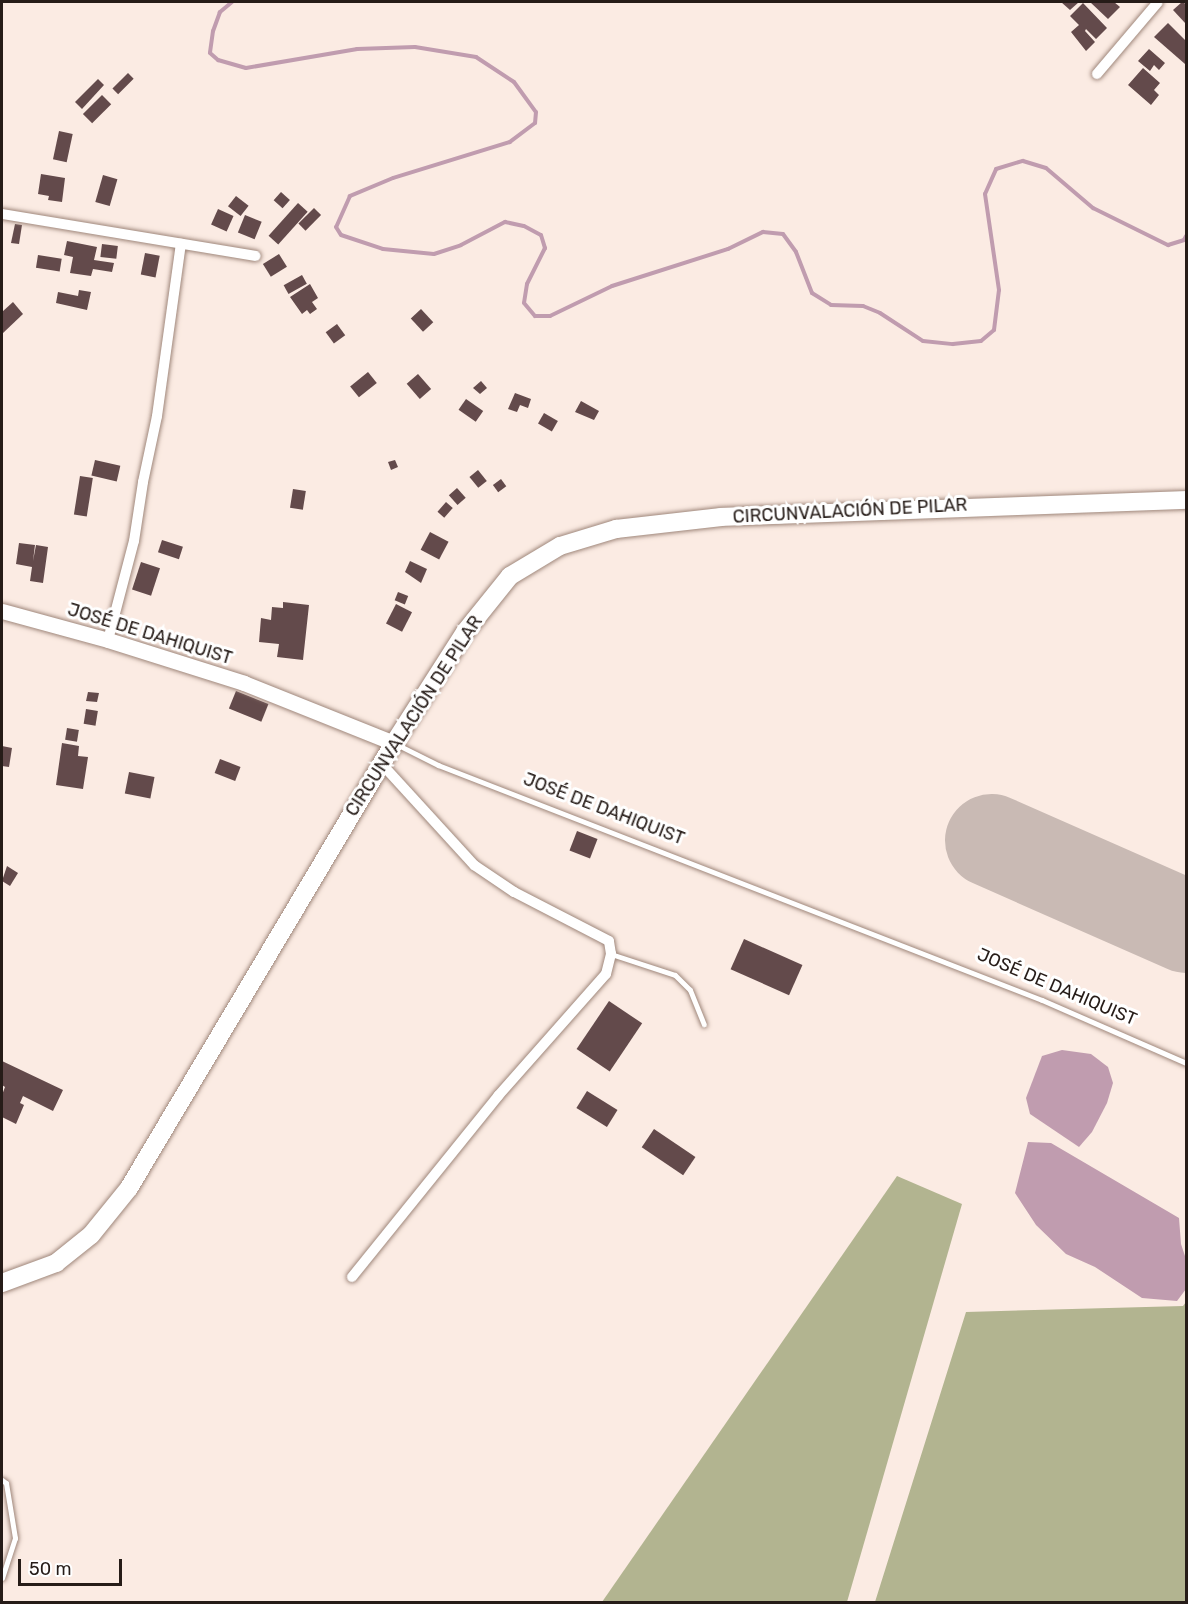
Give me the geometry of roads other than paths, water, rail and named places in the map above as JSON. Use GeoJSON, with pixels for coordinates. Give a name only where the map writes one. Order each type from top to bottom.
{"type":"FeatureCollection","features":[{"type":"Feature","properties":{"kind":"main road","name":"CIRCUNVALACIÓN DE PILAR"},"geometry":{"type":"LineString","coordinates":[[2,1283],[57,1263],[91,1235],[129,1188],[394,743],[465,632],[510,576],[560,546],[616,529],[721,517],[1049,503],[1186,500]]}},
{"type":"Feature","properties":{"kind":"main road","name":"JOSÉ DE DAHIQUIST"},"geometry":{"type":"LineString","coordinates":[[2,611],[108,640],[244,683],[394,743]]}},
{"type":"Feature","properties":{"kind":"street"},"geometry":{"type":"LineString","coordinates":[[1097,74],[1158,2]]}},
{"type":"Feature","properties":{"kind":"street"},"geometry":{"type":"LineString","coordinates":[[2,214],[256,256]]}},
{"type":"Feature","properties":{"kind":"street"},"geometry":{"type":"LineString","coordinates":[[108,640],[134,540],[157,416],[181,244]]}},
{"type":"Feature","properties":{"kind":"street"},"geometry":{"type":"LineString","coordinates":[[352,1277],[498,1096],[606,974],[611,954],[609,941],[514,892],[474,865],[381,764]]}},
{"type":"Feature","properties":{"kind":"lane","name":"JOSÉ DE DAHIQUIST"},"geometry":{"type":"LineString","coordinates":[[394,743],[449,769],[1042,1000],[1186,1063]]}},
{"type":"Feature","properties":{"kind":"lane"},"geometry":{"type":"LineString","coordinates":[[611,954],[675,975],[690,990],[704,1024]]}},
{"type":"Feature","properties":{"kind":"lane"},"geometry":{"type":"LineString","coordinates":[[2,1480],[6,1483],[15,1538],[2,1578]]}},
{"type":"Feature","properties":{"kind":"waterway"},"geometry":{"type":"LineString","coordinates":[[232,2],[220,12],[213,31],[210,53],[218,60],[246,68],[357,49],[415,47],[476,57],[514,82],[536,112],[535,123],[510,142],[393,178],[350,196],[336,227],[341,235],[383,249],[434,254],[461,245],[505,222],[524,226],[541,235],[545,248],[527,284],[524,303],[535,316],[550,316],[612,286],[728,249],[763,232],[783,234],[796,252],[812,293],[831,305],[863,306],[880,313],[923,341],[953,344],[981,341],[994,330],[999,290],[985,194],[996,169],[1023,161],[1046,168],[1093,208],[1168,245],[1184,240],[1186,236]]}}]}
